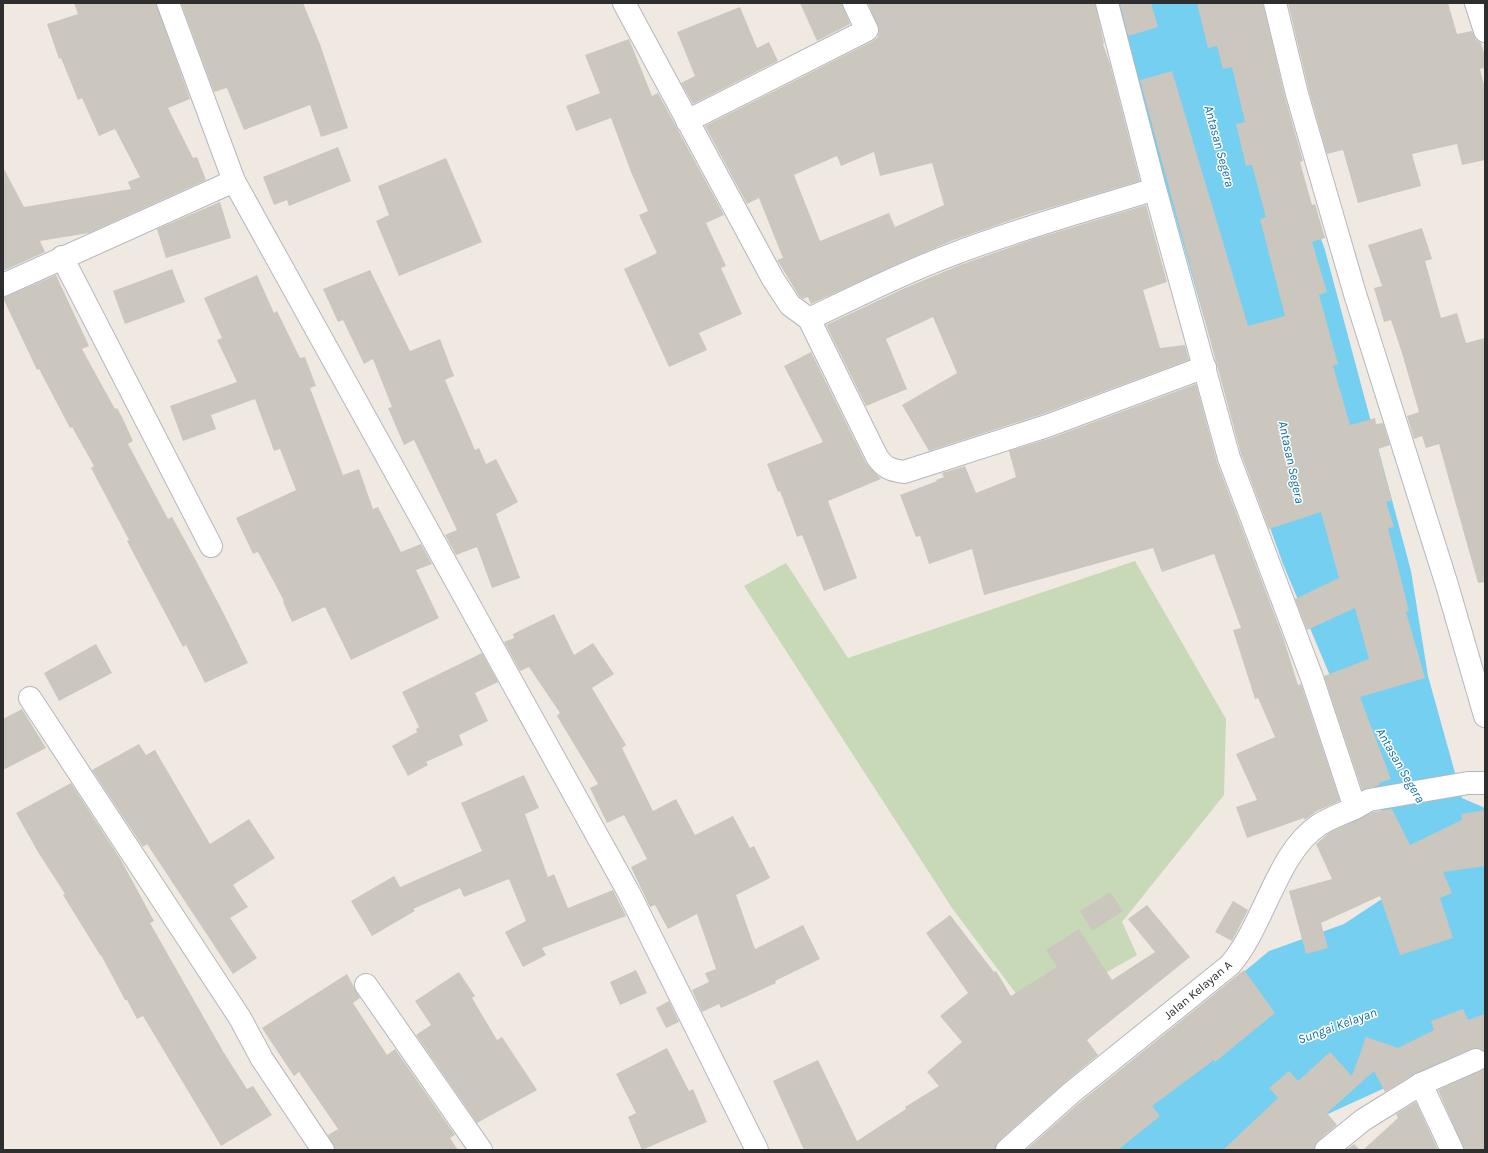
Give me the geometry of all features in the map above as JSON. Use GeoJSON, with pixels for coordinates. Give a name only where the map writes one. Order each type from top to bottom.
{"type":"FeatureCollection","features":[{"type":"Feature","properties":{"kind":"street"},"geometry":{"type":"LineString","coordinates":[[168,3],[234,181],[629,893],[757,1150]]}},
{"type":"Feature","properties":{"kind":"street"},"geometry":{"type":"LineString","coordinates":[[624,3],[773,279],[790,305],[808,318],[877,457],[883,466],[890,470],[904,472],[1047,426],[1205,367]]}},
{"type":"Feature","properties":{"kind":"street"},"geometry":{"type":"LineString","coordinates":[[688,121],[867,30],[854,3]]}},
{"type":"Feature","properties":{"kind":"street"},"geometry":{"type":"LineString","coordinates":[[1107,3],[1155,189],[1229,458],[1312,678],[1362,804]]}},
{"type":"Feature","properties":{"kind":"street"},"geometry":{"type":"LineString","coordinates":[[1275,3],[1297,94],[1355,294],[1447,584],[1485,716]]}},
{"type":"Feature","properties":{"kind":"street"},"geometry":{"type":"LineString","coordinates":[[1476,3],[1485,32]]}},
{"type":"Feature","properties":{"kind":"street"},"geometry":{"type":"LineString","coordinates":[[3,285],[62,257],[234,181]]}},
{"type":"Feature","properties":{"kind":"street"},"geometry":{"type":"LineString","coordinates":[[808,318],[887,281],[955,253],[1019,230],[1155,189]]}},
{"type":"Feature","properties":{"kind":"street"},"geometry":{"type":"LineString","coordinates":[[62,257],[211,546]]}},
{"type":"Feature","properties":{"kind":"street"},"geometry":{"type":"LineString","coordinates":[[30,698],[240,1018],[262,1059],[322,1150]]}},
{"type":"Feature","properties":{"kind":"street","name":"Jalan Kelayan A"},"geometry":{"type":"LineString","coordinates":[[1007,1150],[1071,1093],[1230,965],[1248,941],[1291,853],[1319,824],[1362,804],[1476,783]]}},
{"type":"Feature","properties":{"kind":"street"},"geometry":{"type":"LineString","coordinates":[[366,985],[481,1150]]}},
{"type":"Feature","properties":{"kind":"street"},"geometry":{"type":"LineString","coordinates":[[1326,1150],[1363,1120],[1421,1084],[1476,1060]]}},
{"type":"Feature","properties":{"kind":"street"},"geometry":{"type":"LineString","coordinates":[[1421,1084],[1452,1150]]}},
{"type":"Feature","properties":{"kind":"green space"},"geometry":{"type":"Polygon","coordinates":[[[1135,561],[1226,719],[1224,795],[1122,922],[1137,955],[1032,1015],[952,908],[744,586],[786,563],[848,658],[1135,561]]]}},
{"type":"Feature","properties":{"kind":"water"},"geometry":{"type":"Polygon","coordinates":[[[1114,3],[1239,3],[1253,47],[1325,250],[1411,571],[1428,676],[1462,798],[1485,808],[1485,1042],[1317,1119],[1302,1150],[1034,1150],[1055,1129],[1269,951],[1344,924],[1391,893],[1387,828],[1365,759],[1283,564],[1240,443],[1114,3]]]}},
{"type":"Feature","properties":{"kind":"building"},"geometry":{"type":"Polygon","coordinates":[[[74,3],[156,3],[190,99],[168,108],[193,158],[197,157],[206,180],[89,233],[40,241],[45,252],[3,271],[3,167],[24,207],[131,189],[128,182],[140,177],[115,129],[99,136],[82,98],[78,100],[61,58],[59,59],[47,24],[78,14],[74,3]]]}},
{"type":"Feature","properties":{"kind":"building"},"geometry":{"type":"Polygon","coordinates":[[[181,3],[303,3],[320,44],[348,128],[321,137],[310,105],[244,130],[227,88],[214,92],[181,3]]]}},
{"type":"Feature","properties":{"kind":"building"},"geometry":{"type":"Polygon","coordinates":[[[800,3],[842,3],[850,24],[817,41],[800,3]]]}},
{"type":"Feature","properties":{"kind":"building"},"geometry":{"type":"Polygon","coordinates":[[[868,3],[1095,3],[1103,44],[1110,64],[1140,181],[1026,215],[951,241],[811,304],[808,297],[803,299],[799,296],[777,260],[783,258],[759,198],[747,204],[705,126],[873,41],[878,37],[879,30],[868,3]],[[874,152],[841,166],[837,156],[794,175],[820,241],[889,213],[895,227],[944,205],[932,163],[880,176],[874,152]]]}},
{"type":"Feature","properties":{"kind":"building"},"geometry":{"type":"Polygon","coordinates":[[[1151,3],[1158,27],[1128,36],[1120,4],[1151,3]]]}},
{"type":"Feature","properties":{"kind":"building"},"geometry":{"type":"Polygon","coordinates":[[[1197,3],[1263,3],[1285,97],[1303,161],[1300,162],[1312,205],[1315,204],[1325,238],[1312,242],[1327,292],[1319,295],[1338,364],[1333,366],[1350,425],[1375,418],[1376,424],[1383,423],[1390,445],[1378,449],[1392,500],[1386,502],[1394,527],[1388,528],[1409,611],[1406,612],[1425,678],[1360,697],[1391,779],[1379,783],[1380,785],[1362,790],[1324,676],[1369,659],[1355,608],[1307,630],[1295,599],[1339,578],[1321,512],[1269,529],[1241,454],[1140,80],[1172,71],[1248,326],[1285,316],[1260,219],[1266,217],[1252,165],[1246,166],[1236,124],[1245,122],[1232,67],[1223,69],[1217,46],[1208,48],[1197,3]]]}},
{"type":"Feature","properties":{"kind":"building"},"geometry":{"type":"Polygon","coordinates":[[[1288,3],[1448,3],[1457,34],[1472,31],[1476,40],[1481,43],[1485,56],[1485,68],[1480,69],[1485,89],[1485,160],[1462,165],[1457,144],[1412,154],[1421,186],[1358,203],[1343,150],[1327,154],[1309,91],[1288,3]]]}},
{"type":"Feature","properties":{"kind":"building"},"geometry":{"type":"Polygon","coordinates":[[[740,7],[757,48],[769,42],[778,61],[693,104],[681,83],[695,76],[677,32],[740,7]]]}},
{"type":"Feature","properties":{"kind":"building"},"geometry":{"type":"Polygon","coordinates":[[[629,39],[652,96],[658,93],[724,215],[706,223],[726,266],[721,268],[742,314],[699,333],[707,350],[669,367],[624,269],[657,253],[639,215],[648,211],[631,172],[611,118],[576,131],[566,106],[600,93],[585,55],[629,39]]]}},
{"type":"Feature","properties":{"kind":"building"},"geometry":{"type":"Polygon","coordinates":[[[338,147],[351,181],[289,206],[287,200],[274,205],[263,177],[338,147]]]}},
{"type":"Feature","properties":{"kind":"building"},"geometry":{"type":"Polygon","coordinates":[[[446,158],[482,242],[399,276],[376,221],[389,215],[378,186],[446,158]]]}},
{"type":"Feature","properties":{"kind":"building"},"geometry":{"type":"Polygon","coordinates":[[[220,202],[231,238],[166,258],[157,229],[220,202]]]}},
{"type":"Feature","properties":{"kind":"building"},"geometry":{"type":"Polygon","coordinates":[[[1146,205],[1167,282],[1143,290],[1160,348],[1185,345],[1189,360],[1043,414],[929,451],[902,405],[957,373],[933,317],[886,339],[907,389],[866,406],[826,325],[905,288],[960,265],[1034,239],[1146,205]]]}},
{"type":"Feature","properties":{"kind":"building"},"geometry":{"type":"Polygon","coordinates":[[[1422,228],[1432,259],[1425,261],[1441,318],[1457,313],[1466,343],[1485,338],[1485,582],[1478,583],[1439,444],[1426,448],[1422,436],[1414,439],[1407,416],[1419,412],[1391,320],[1384,322],[1374,288],[1382,286],[1368,245],[1422,228]]]}},
{"type":"Feature","properties":{"kind":"building"},"geometry":{"type":"Polygon","coordinates":[[[172,269],[185,302],[125,324],[113,291],[172,269]]]}},
{"type":"Feature","properties":{"kind":"building"},"geometry":{"type":"Polygon","coordinates":[[[370,270],[410,351],[440,339],[454,376],[445,380],[475,450],[479,448],[486,464],[496,459],[518,502],[496,514],[520,578],[492,588],[477,547],[456,555],[445,535],[457,530],[414,440],[404,445],[388,408],[392,407],[373,359],[364,364],[343,320],[338,322],[323,289],[370,270]]]}},
{"type":"Feature","properties":{"kind":"building"},"geometry":{"type":"Polygon","coordinates":[[[56,275],[89,346],[82,349],[115,409],[117,408],[133,441],[128,444],[168,519],[172,517],[194,557],[248,663],[205,683],[186,645],[183,647],[127,541],[129,540],[91,468],[94,466],[72,427],[70,428],[39,369],[37,370],[3,298],[56,275]]]}},
{"type":"Feature","properties":{"kind":"building"},"geometry":{"type":"Polygon","coordinates":[[[257,275],[274,313],[277,311],[300,358],[305,357],[316,386],[310,388],[343,475],[359,469],[373,509],[378,507],[401,552],[421,544],[432,564],[416,570],[439,618],[351,660],[325,607],[292,622],[283,602],[284,601],[258,552],[253,554],[236,518],[296,490],[280,449],[274,451],[255,399],[211,415],[216,429],[183,441],[170,406],[237,382],[217,340],[222,338],[204,298],[257,275]]]}},
{"type":"Feature","properties":{"kind":"building"},"geometry":{"type":"Polygon","coordinates":[[[811,352],[866,463],[881,479],[828,501],[857,578],[824,591],[802,535],[797,537],[780,491],[778,492],[767,464],[823,442],[784,366],[811,352]]]}},
{"type":"Feature","properties":{"kind":"building"},"geometry":{"type":"Polygon","coordinates":[[[1196,384],[1217,462],[1284,640],[1298,685],[1301,684],[1340,801],[1317,811],[1305,820],[1304,818],[1247,838],[1236,807],[1257,800],[1236,754],[1275,737],[1258,698],[1255,699],[1233,630],[1241,628],[1214,554],[1162,572],[1153,548],[984,595],[972,549],[929,564],[920,536],[916,537],[900,495],[937,481],[936,480],[944,477],[942,473],[965,466],[976,493],[1016,477],[1009,451],[1051,438],[1196,384]]]}},
{"type":"Feature","properties":{"kind":"building"},"geometry":{"type":"Polygon","coordinates":[[[554,614],[574,655],[593,643],[614,674],[592,688],[626,745],[622,748],[653,811],[676,799],[695,835],[733,816],[750,848],[754,846],[770,878],[736,895],[755,949],[803,925],[820,959],[775,981],[776,983],[721,1008],[719,1004],[702,1012],[692,990],[709,982],[705,973],[716,969],[697,914],[668,929],[655,905],[650,907],[631,867],[647,859],[624,815],[607,823],[590,788],[598,784],[557,716],[560,713],[529,667],[520,671],[504,642],[514,638],[513,634],[554,614]]]}},
{"type":"Feature","properties":{"kind":"building"},"geometry":{"type":"Polygon","coordinates":[[[96,644],[112,673],[59,701],[44,673],[96,644]]]}},
{"type":"Feature","properties":{"kind":"building"},"geometry":{"type":"Polygon","coordinates":[[[482,653],[498,682],[475,693],[488,721],[459,735],[463,745],[426,762],[428,765],[408,776],[392,746],[417,732],[416,729],[419,727],[402,692],[482,653]]]}},
{"type":"Feature","properties":{"kind":"building"},"geometry":{"type":"Polygon","coordinates":[[[22,709],[46,748],[3,770],[3,719],[22,709]]]}},
{"type":"Feature","properties":{"kind":"building"},"geometry":{"type":"Polygon","coordinates":[[[139,744],[146,755],[155,750],[210,844],[249,819],[275,858],[233,885],[248,907],[230,918],[257,958],[233,974],[147,844],[143,847],[92,770],[139,744]]]}},
{"type":"Feature","properties":{"kind":"building"},"geometry":{"type":"Polygon","coordinates":[[[524,775],[539,808],[525,814],[548,877],[554,874],[568,908],[613,890],[626,916],[542,948],[546,955],[523,967],[505,932],[526,921],[509,879],[464,897],[460,888],[413,909],[415,911],[372,936],[351,901],[394,876],[400,887],[482,851],[461,803],[524,775]]]}},
{"type":"Feature","properties":{"kind":"building"},"geometry":{"type":"Polygon","coordinates":[[[71,783],[121,860],[154,921],[150,923],[224,1053],[247,1089],[253,1086],[272,1115],[221,1146],[143,1016],[137,1019],[127,1000],[125,1000],[101,955],[63,895],[65,894],[38,852],[16,813],[71,783]]]}},
{"type":"Feature","properties":{"kind":"building"},"geometry":{"type":"Polygon","coordinates":[[[1392,809],[1410,845],[1462,820],[1461,814],[1485,810],[1485,866],[1443,872],[1452,893],[1440,898],[1453,938],[1400,955],[1380,896],[1321,923],[1328,948],[1306,954],[1289,891],[1332,879],[1316,844],[1329,833],[1373,812],[1392,809]]]}},
{"type":"Feature","properties":{"kind":"building"},"geometry":{"type":"Polygon","coordinates":[[[1110,892],[1123,911],[1092,931],[1080,911],[1110,892]]]}},
{"type":"Feature","properties":{"kind":"building"},"geometry":{"type":"Polygon","coordinates":[[[1233,901],[1248,910],[1232,941],[1215,932],[1233,901]]]}},
{"type":"Feature","properties":{"kind":"building"},"geometry":{"type":"Polygon","coordinates":[[[1147,905],[1190,957],[1087,1040],[1098,1055],[999,1141],[995,1150],[804,1150],[773,1081],[818,1060],[857,1141],[906,1109],[905,1107],[939,1086],[927,1072],[962,1042],[940,1016],[968,993],[926,933],[950,915],[994,972],[996,971],[1011,996],[1057,967],[1046,950],[1079,929],[1112,980],[1155,952],[1128,919],[1147,905]]]}},
{"type":"Feature","properties":{"kind":"building"},"geometry":{"type":"Polygon","coordinates":[[[636,970],[647,993],[620,1005],[610,982],[636,970]]]}},
{"type":"Feature","properties":{"kind":"building"},"geometry":{"type":"Polygon","coordinates":[[[1244,970],[1275,1013],[1215,1062],[1214,1060],[1152,1106],[1160,1116],[1118,1150],[1026,1150],[1079,1103],[1244,970]]]}},
{"type":"Feature","properties":{"kind":"building"},"geometry":{"type":"Polygon","coordinates":[[[459,972],[475,996],[472,998],[497,1040],[502,1037],[537,1090],[477,1123],[416,1035],[431,1025],[415,1001],[459,972]]]}},
{"type":"Feature","properties":{"kind":"building"},"geometry":{"type":"Polygon","coordinates":[[[347,974],[360,998],[353,1003],[387,1055],[395,1049],[455,1135],[450,1138],[458,1150],[335,1150],[328,1135],[338,1129],[299,1072],[294,1076],[262,1028],[347,974]]]}},
{"type":"Feature","properties":{"kind":"building"},"geometry":{"type":"Polygon","coordinates":[[[669,1001],[679,1022],[666,1028],[656,1008],[669,1001]]]}},
{"type":"Feature","properties":{"kind":"building"},"geometry":{"type":"Polygon","coordinates":[[[1463,1009],[1468,1020],[1485,1014],[1485,1052],[1478,1048],[1471,1049],[1416,1073],[1385,1092],[1374,1071],[1327,1113],[1337,1125],[1318,1141],[1314,1150],[1223,1150],[1278,1098],[1269,1088],[1289,1071],[1298,1081],[1330,1052],[1352,1076],[1366,1037],[1398,1048],[1434,1030],[1431,1021],[1463,1009]]]}},
{"type":"Feature","properties":{"kind":"building"},"geometry":{"type":"Polygon","coordinates":[[[667,1048],[689,1091],[693,1089],[707,1122],[642,1150],[628,1117],[636,1113],[616,1074],[667,1048]]]}},
{"type":"Feature","properties":{"kind":"building"},"geometry":{"type":"Polygon","coordinates":[[[1485,1068],[1485,1150],[1464,1150],[1438,1090],[1485,1068]]]}},
{"type":"Feature","properties":{"kind":"building"},"geometry":{"type":"Polygon","coordinates":[[[1416,1102],[1438,1150],[1363,1150],[1398,1118],[1396,1114],[1416,1102]]]}},
{"type":"Feature","properties":{"kind":"building"},"geometry":{"type":"Polygon","coordinates":[[[1354,1144],[1360,1150],[1346,1150],[1354,1144]]]}},
{"type":"Feature","properties":{"kind":"water label","name":"Antasan Segera"},"geometry":{"type":"Point","coordinates":[1220,146]}},
{"type":"Feature","properties":{"kind":"water label","name":"Antasan Segera"},"geometry":{"type":"Point","coordinates":[1292,462]}},
{"type":"Feature","properties":{"kind":"water label","name":"Antasan Segera"},"geometry":{"type":"Point","coordinates":[1401,765]}},
{"type":"Feature","properties":{"kind":"water label","name":"Sungai Kelayan"},"geometry":{"type":"Point","coordinates":[1337,1025]}}]}
